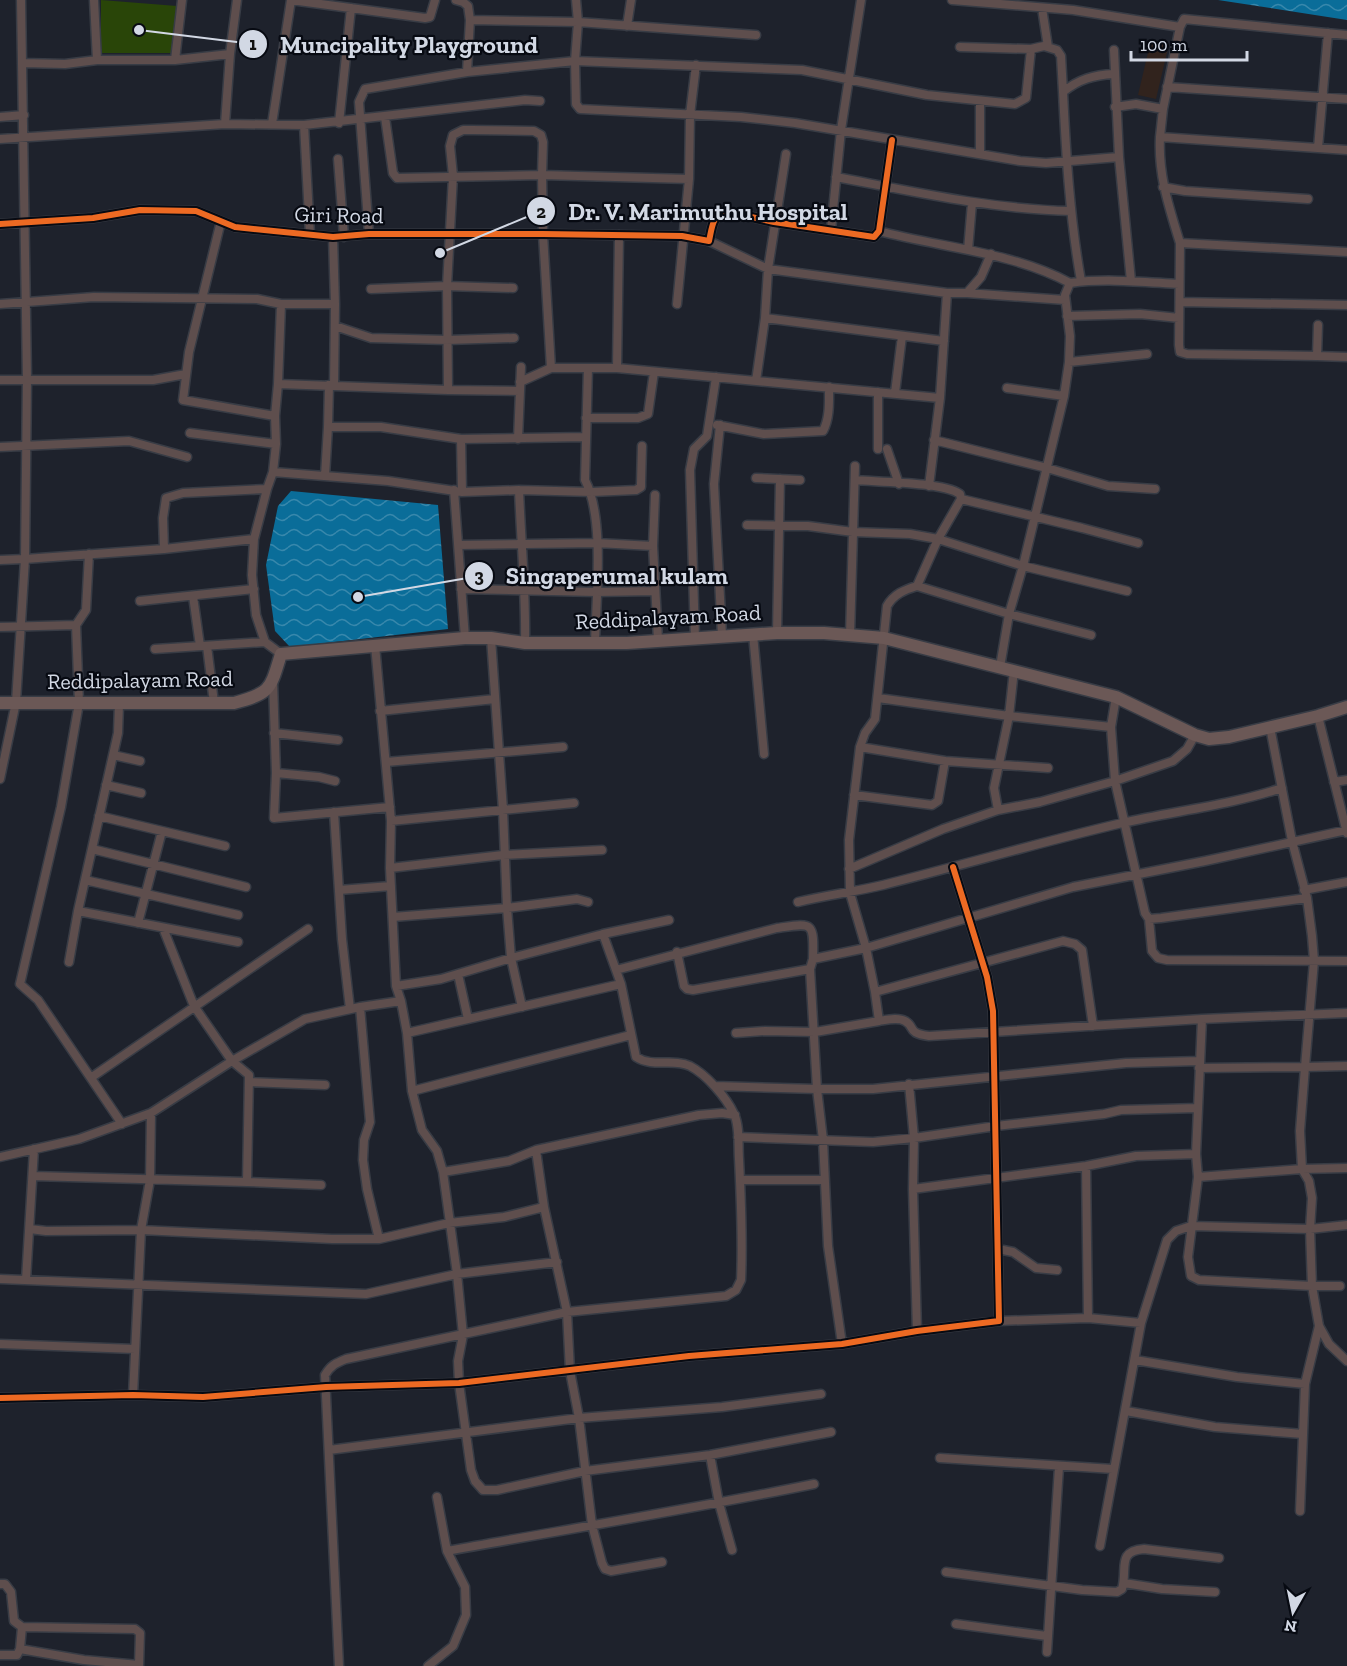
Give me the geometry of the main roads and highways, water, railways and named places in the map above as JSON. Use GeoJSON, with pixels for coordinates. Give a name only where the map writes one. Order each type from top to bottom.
{"type":"FeatureCollection","features":[{"type":"Feature","properties":{"kind":"main road","name":"Reddipalayam Road"},"geometry":{"type":"LineString","coordinates":[[0,703],[234,703],[261,696],[273,681],[281,654],[375,645],[465,638],[491,638],[525,643],[595,643],[777,633],[884,638],[1116,697],[1195,735],[1209,739],[1229,737],[1347,707]]}},
{"type":"Feature","properties":{"kind":"water"},"geometry":{"type":"Polygon","coordinates":[[[1218,0],[1347,0],[1347,20],[1218,0]]]}},
{"type":"Feature","properties":{"kind":"water"},"geometry":{"type":"Polygon","coordinates":[[[291,491],[438,505],[448,629],[290,647],[275,631],[266,565],[278,506],[291,491]]]}},
{"type":"Feature","properties":{"kind":"place","name":"Muncipality Playground"},"geometry":{"type":"Point","coordinates":[139,30]}},
{"type":"Feature","properties":{"kind":"place","name":"Dr. V. Marimuthu Hospital"},"geometry":{"type":"Point","coordinates":[440,253]}},
{"type":"Feature","properties":{"kind":"place","name":"Singaperumal kulam"},"geometry":{"type":"Point","coordinates":[358,597]}}]}
